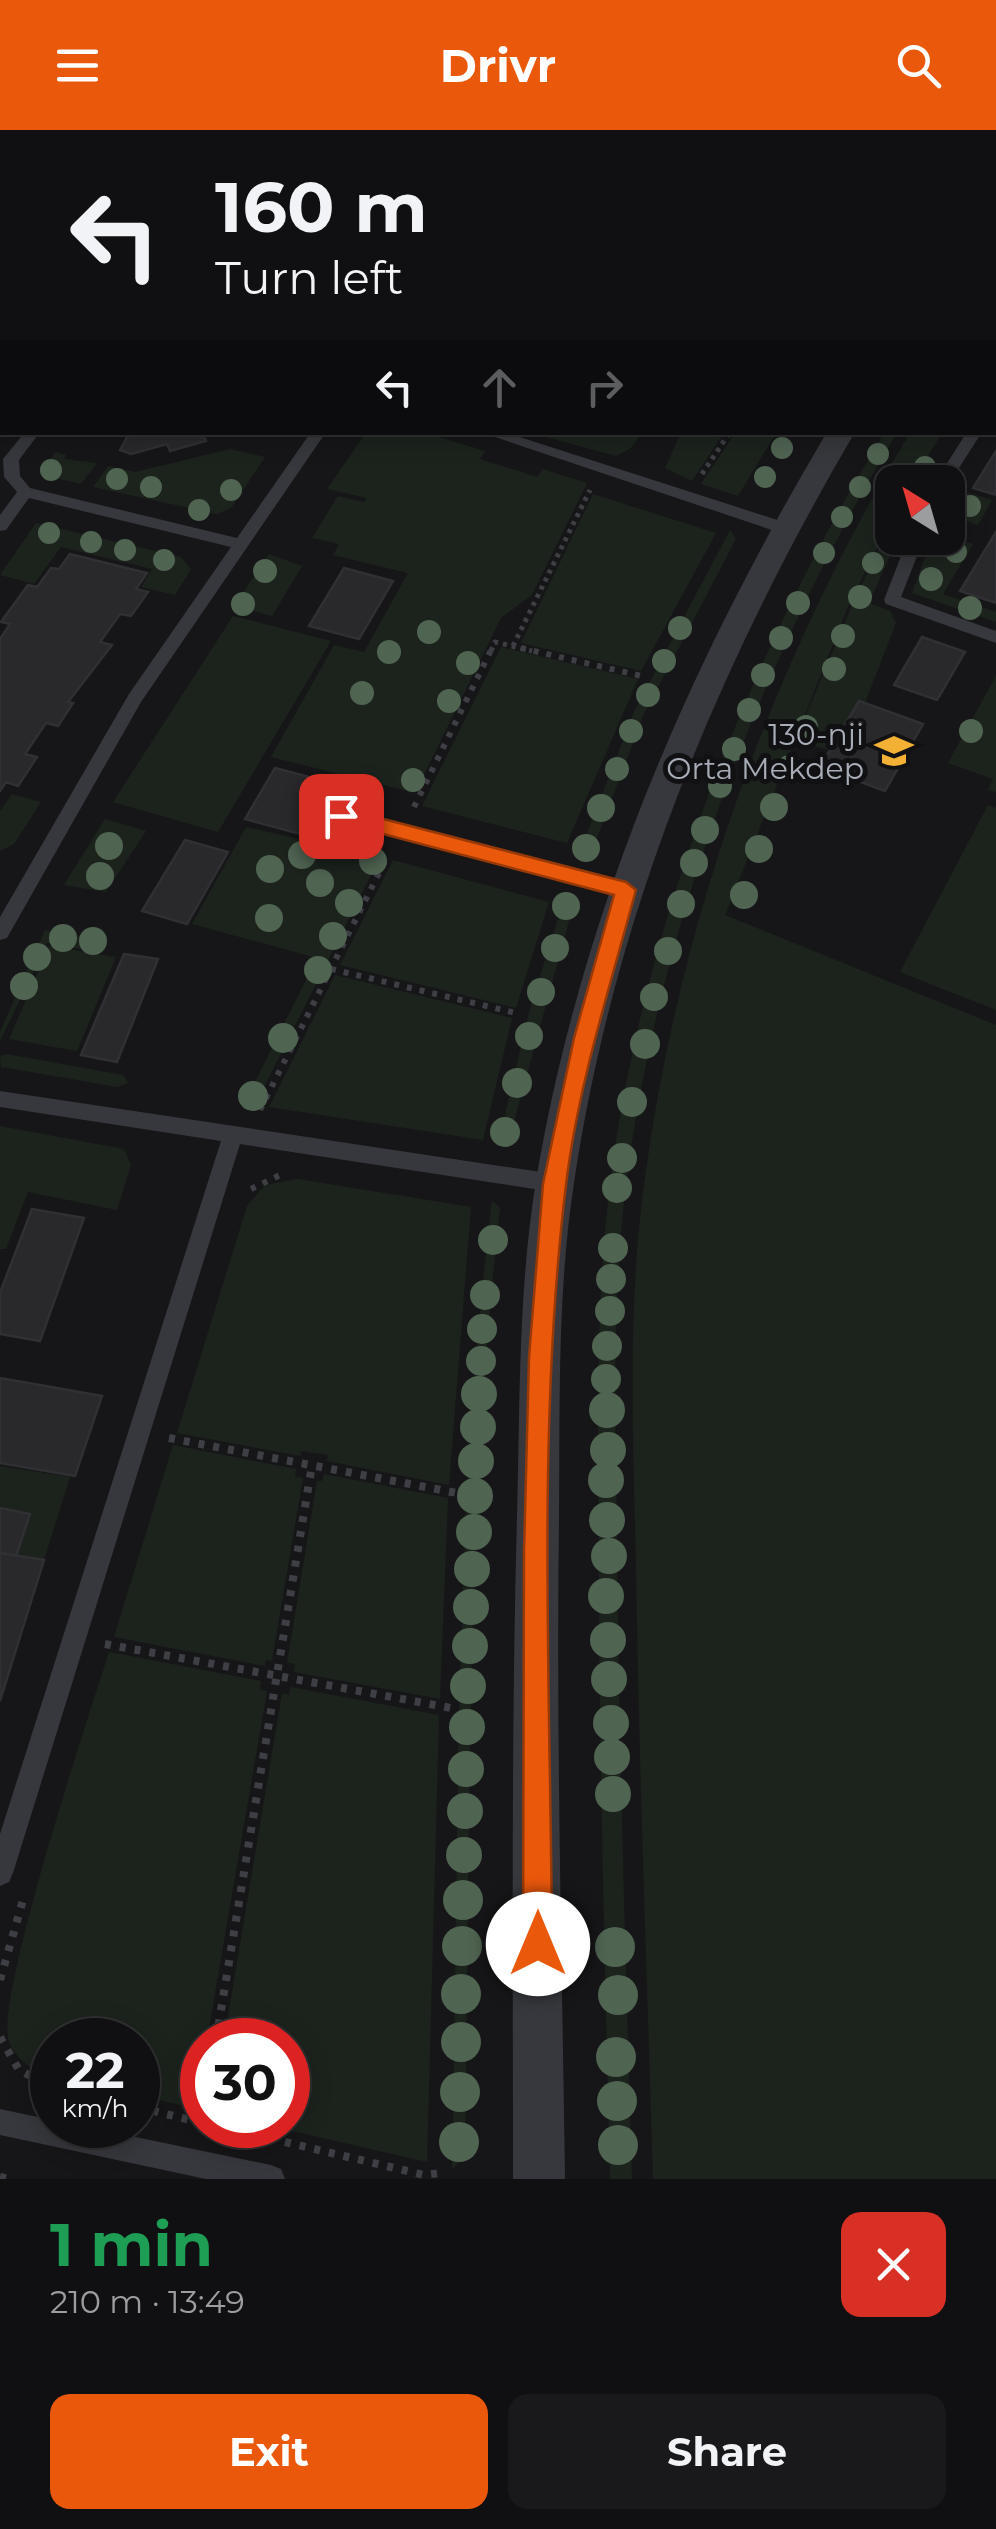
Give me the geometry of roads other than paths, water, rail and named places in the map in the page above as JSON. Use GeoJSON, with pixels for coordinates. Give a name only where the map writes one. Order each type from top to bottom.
{"type":"FeatureCollection","features":[{"type":"Feature","properties":{"kind":"street"},"geometry":{"type":"LineString","coordinates":[[539,2179],[536,1572],[541,1357],[554,1184],[584,1038],[626,890],[663,785],[784,528],[838,435]]}},
{"type":"Feature","properties":{"kind":"lane"},"geometry":{"type":"LineString","coordinates":[[31,435],[11,459],[12,477],[25,492],[240,544]]}},
{"type":"Feature","properties":{"kind":"lane"},"geometry":{"type":"LineString","coordinates":[[0,933],[10,891],[135,698],[317,435]]}},
{"type":"Feature","properties":{"kind":"lane"},"geometry":{"type":"LineString","coordinates":[[496,435],[784,528]]}},
{"type":"Feature","properties":{"kind":"lane"},"geometry":{"type":"LineString","coordinates":[[954,465],[974,435]]}},
{"type":"Feature","properties":{"kind":"lane"},"geometry":{"type":"LineString","coordinates":[[0,526],[25,492]]}},
{"type":"Feature","properties":{"kind":"lane"},"geometry":{"type":"LineString","coordinates":[[909,555],[892,600],[996,637]]}},
{"type":"Feature","properties":{"kind":"lane"},"geometry":{"type":"LineString","coordinates":[[341,816],[626,890]]}},
{"type":"Feature","properties":{"kind":"lane"},"geometry":{"type":"LineString","coordinates":[[0,1099],[554,1184]]}},
{"type":"Feature","properties":{"kind":"lane"},"geometry":{"type":"LineString","coordinates":[[0,1873],[233,1134]]}},
{"type":"Feature","properties":{"kind":"lane"},"geometry":{"type":"LineString","coordinates":[[0,2122],[270,2179]]}},
{"type":"Feature","properties":{"kind":"place","name":"130-nji Orta Mekdep"},"geometry":{"type":"Point","coordinates":[894,751]}}]}
